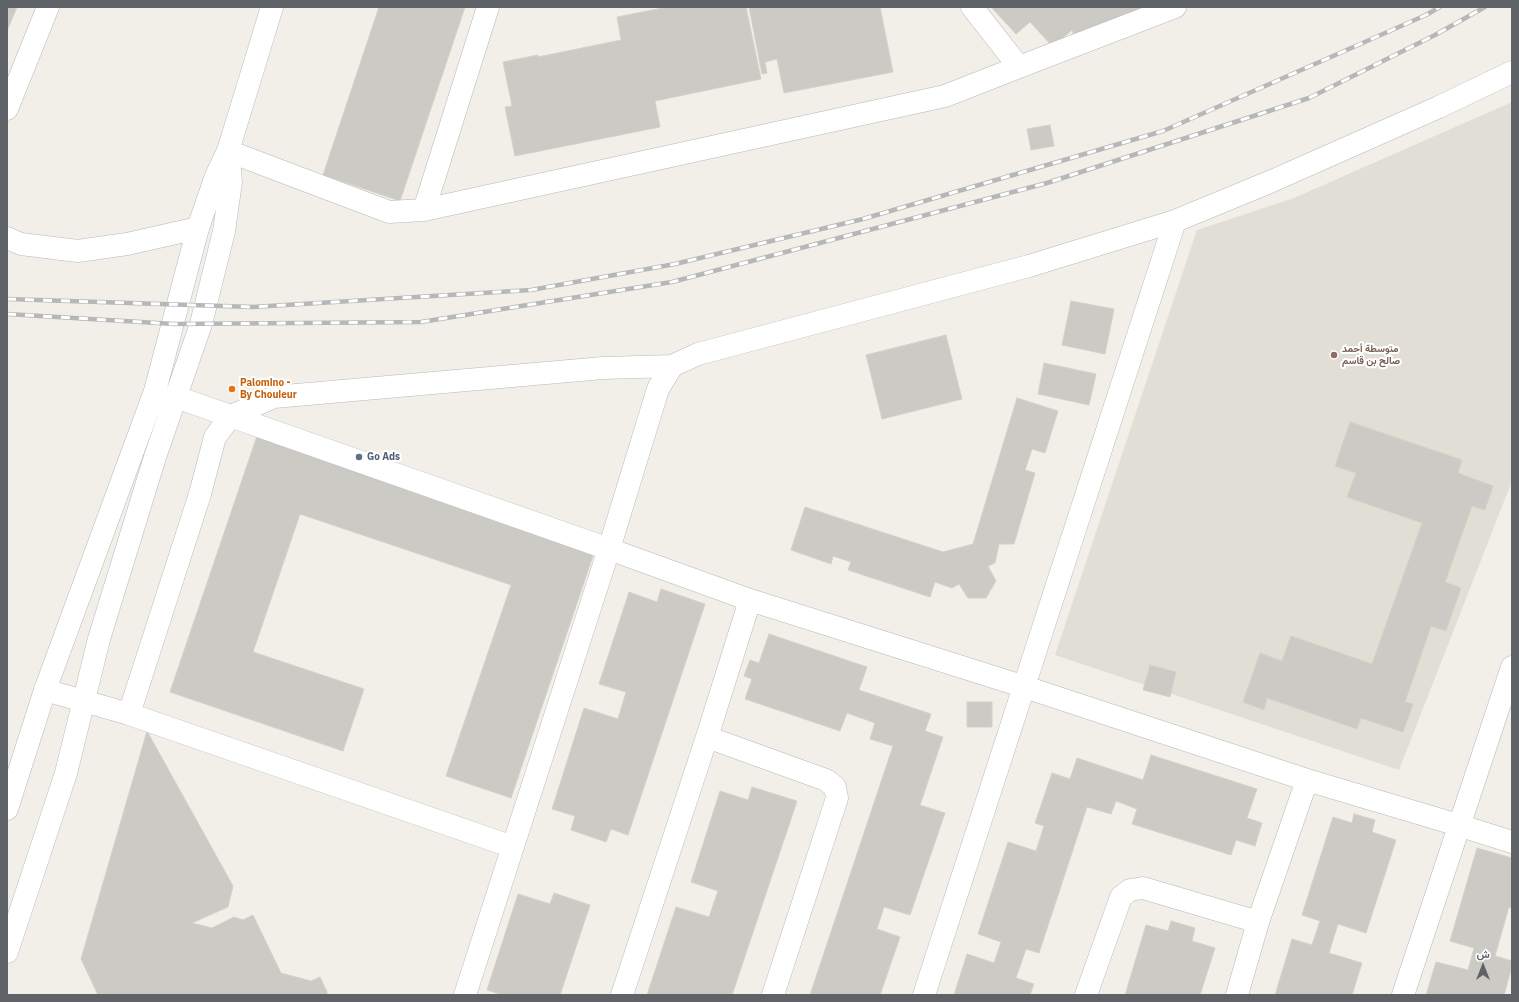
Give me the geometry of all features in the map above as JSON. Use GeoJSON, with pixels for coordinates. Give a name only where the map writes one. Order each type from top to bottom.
{"type":"FeatureCollection","features":[{"type":"Feature","properties":{"kind":"street"},"geometry":{"type":"LineString","coordinates":[[7,109],[48,7]]}},
{"type":"Feature","properties":{"kind":"street"},"geometry":{"type":"LineString","coordinates":[[7,809],[45,690],[155,391],[198,228],[216,176],[228,151],[272,7]]}},
{"type":"Feature","properties":{"kind":"street"},"geometry":{"type":"LineString","coordinates":[[424,210],[488,7]]}},
{"type":"Feature","properties":{"kind":"street"},"geometry":{"type":"LineString","coordinates":[[972,7],[1018,67]]}},
{"type":"Feature","properties":{"kind":"street"},"geometry":{"type":"LineString","coordinates":[[228,151],[389,212],[424,210],[945,96],[1175,7]]}},
{"type":"Feature","properties":{"kind":"street"},"geometry":{"type":"LineString","coordinates":[[129,714],[200,494],[215,437],[231,416],[274,398],[603,368],[672,366],[698,354],[1029,266],[1175,221],[1272,181],[1439,107],[1512,72]]}},
{"type":"Feature","properties":{"kind":"street"},"geometry":{"type":"LineString","coordinates":[[7,952],[66,773],[101,631],[155,457],[201,324],[224,232],[232,182],[228,151]]}},
{"type":"Feature","properties":{"kind":"street"},"geometry":{"type":"LineString","coordinates":[[924,995],[1175,221]]}},
{"type":"Feature","properties":{"kind":"street"},"geometry":{"type":"LineString","coordinates":[[7,238],[20,244],[78,251],[127,244],[198,228]]}},
{"type":"Feature","properties":{"kind":"street"},"geometry":{"type":"LineString","coordinates":[[465,995],[609,549],[658,389],[672,366]]}},
{"type":"Feature","properties":{"kind":"street"},"geometry":{"type":"LineString","coordinates":[[176,397],[750,600],[1025,687],[1307,780],[1512,842]]}},
{"type":"Feature","properties":{"kind":"street"},"geometry":{"type":"LineString","coordinates":[[622,995],[707,737],[750,600]]}},
{"type":"Feature","properties":{"kind":"street"},"geometry":{"type":"LineString","coordinates":[[1403,995],[1458,825],[1512,667]]}},
{"type":"Feature","properties":{"kind":"street"},"geometry":{"type":"LineString","coordinates":[[45,690],[129,714],[513,847]]}},
{"type":"Feature","properties":{"kind":"street"},"geometry":{"type":"LineString","coordinates":[[707,737],[826,780],[835,787],[836,798],[772,995]]}},
{"type":"Feature","properties":{"kind":"street"},"geometry":{"type":"LineString","coordinates":[[1237,995],[1258,922],[1307,780]]}},
{"type":"Feature","properties":{"kind":"street"},"geometry":{"type":"LineString","coordinates":[[1086,995],[1121,897],[1130,890],[1143,888],[1258,922]]}},
{"type":"Feature","properties":{"kind":"shaded area","name":"متوسطة أحمد صالح بن قاسم"},"geometry":{"type":"Polygon","coordinates":[[[1512,102],[1512,481],[1399,770],[1055,655],[1197,230],[1294,198],[1512,102]]]}},
{"type":"Feature","properties":{"kind":"building"},"geometry":{"type":"Polygon","coordinates":[[[7,7],[17,7],[7,31],[7,7]]]}},
{"type":"Feature","properties":{"kind":"building"},"geometry":{"type":"Polygon","coordinates":[[[379,7],[465,7],[400,201],[323,175],[379,7]]]}},
{"type":"Feature","properties":{"kind":"building"},"geometry":{"type":"Polygon","coordinates":[[[668,7],[746,7],[761,79],[655,101],[660,127],[515,156],[505,107],[512,106],[503,62],[538,55],[538,57],[621,40],[617,17],[668,7]]]}},
{"type":"Feature","properties":{"kind":"building"},"geometry":{"type":"Polygon","coordinates":[[[749,7],[880,7],[893,72],[784,93],[777,59],[765,62],[767,73],[762,74],[749,7]]]}},
{"type":"Feature","properties":{"kind":"building"},"geometry":{"type":"Polygon","coordinates":[[[991,7],[1152,7],[1074,36],[1072,30],[1053,47],[1030,22],[1016,34],[991,7]]]}},
{"type":"Feature","properties":{"kind":"building"},"geometry":{"type":"Polygon","coordinates":[[[1050,125],[1054,146],[1031,150],[1027,129],[1050,125]]]}},
{"type":"Feature","properties":{"kind":"building"},"geometry":{"type":"Polygon","coordinates":[[[1071,301],[1114,309],[1105,354],[1062,345],[1071,301]]]}},
{"type":"Feature","properties":{"kind":"building"},"geometry":{"type":"Polygon","coordinates":[[[946,335],[962,399],[882,419],[866,355],[946,335]]]}},
{"type":"Feature","properties":{"kind":"building"},"geometry":{"type":"Polygon","coordinates":[[[1044,363],[1096,374],[1089,405],[1038,394],[1044,363]]]}},
{"type":"Feature","properties":{"kind":"building"},"geometry":{"type":"Polygon","coordinates":[[[1017,398],[1058,411],[1045,453],[1032,449],[1025,470],[1035,473],[1014,544],[999,544],[995,563],[988,566],[996,581],[986,598],[968,598],[959,584],[952,588],[935,582],[930,597],[848,570],[851,562],[833,556],[831,564],[791,550],[805,507],[943,552],[973,544],[1017,398]]]}},
{"type":"Feature","properties":{"kind":"building"},"geometry":{"type":"Polygon","coordinates":[[[1350,422],[1462,460],[1458,473],[1493,486],[1485,510],[1472,506],[1445,582],[1461,588],[1446,631],[1431,626],[1405,702],[1413,704],[1403,732],[1361,718],[1357,729],[1267,698],[1264,710],[1243,702],[1260,653],[1282,661],[1291,636],[1372,664],[1422,523],[1347,497],[1356,473],[1335,466],[1350,422]]]}},
{"type":"Feature","properties":{"kind":"building"},"geometry":{"type":"Polygon","coordinates":[[[258,433],[595,550],[511,798],[446,776],[511,585],[300,514],[253,652],[364,689],[343,751],[170,692],[258,433]]]}},
{"type":"Feature","properties":{"kind":"building"},"geometry":{"type":"Polygon","coordinates":[[[661,589],[705,604],[628,835],[611,829],[606,842],[571,830],[575,816],[552,809],[584,708],[618,719],[626,692],[599,684],[629,592],[657,602],[661,589]]]}},
{"type":"Feature","properties":{"kind":"building"},"geometry":{"type":"Polygon","coordinates":[[[769,634],[867,667],[859,690],[931,714],[925,731],[943,737],[920,805],[945,813],[910,915],[884,907],[877,929],[900,937],[880,995],[810,995],[893,746],[870,739],[875,723],[847,713],[840,731],[745,699],[752,679],[744,676],[750,660],[759,663],[769,634]]]}},
{"type":"Feature","properties":{"kind":"building"},"geometry":{"type":"Polygon","coordinates":[[[1150,665],[1176,672],[1170,697],[1143,690],[1150,665]]]}},
{"type":"Feature","properties":{"kind":"building"},"geometry":{"type":"Polygon","coordinates":[[[967,702],[992,702],[992,727],[967,727],[967,702]]]}},
{"type":"Feature","properties":{"kind":"building"},"geometry":{"type":"Polygon","coordinates":[[[147,731],[233,886],[228,907],[192,923],[212,928],[234,917],[243,920],[253,915],[281,973],[311,981],[320,977],[327,995],[98,995],[81,959],[147,731]]]}},
{"type":"Feature","properties":{"kind":"building"},"geometry":{"type":"Polygon","coordinates":[[[1151,755],[1257,789],[1247,818],[1262,823],[1255,846],[1236,840],[1231,855],[1132,824],[1137,809],[1116,801],[1111,814],[1087,807],[1039,953],[1026,949],[1016,978],[1034,984],[1030,995],[954,995],[967,954],[994,963],[1001,942],[978,934],[1008,842],[1036,851],[1044,826],[1035,823],[1052,773],[1070,779],[1077,758],[1143,780],[1151,755]]]}},
{"type":"Feature","properties":{"kind":"building"},"geometry":{"type":"Polygon","coordinates":[[[752,787],[797,801],[732,995],[647,995],[676,907],[709,917],[718,891],[691,882],[720,791],[748,800],[752,787]]]}},
{"type":"Feature","properties":{"kind":"building"},"geometry":{"type":"Polygon","coordinates":[[[1354,814],[1375,820],[1372,832],[1396,840],[1366,933],[1338,924],[1329,953],[1362,963],[1352,995],[1275,995],[1292,939],[1312,945],[1320,921],[1302,915],[1333,817],[1352,823],[1354,814]]]}},
{"type":"Feature","properties":{"kind":"building"},"geometry":{"type":"Polygon","coordinates":[[[1477,848],[1512,858],[1512,908],[1509,907],[1495,956],[1512,961],[1504,995],[1426,995],[1436,962],[1468,970],[1474,948],[1450,941],[1477,848]]]}},
{"type":"Feature","properties":{"kind":"building"},"geometry":{"type":"Polygon","coordinates":[[[554,893],[590,905],[560,995],[503,995],[487,990],[518,894],[550,904],[554,893]]]}},
{"type":"Feature","properties":{"kind":"building"},"geometry":{"type":"Polygon","coordinates":[[[1171,921],[1195,928],[1192,941],[1215,948],[1200,995],[1125,995],[1146,925],[1168,931],[1171,921]]]}},
{"type":"Feature","properties":{"kind":"railway"},"geometry":{"type":"LineString","coordinates":[[7,299],[253,307],[531,290],[675,264],[863,219],[1163,131],[1426,15],[1440,7]]}},
{"type":"Feature","properties":{"kind":"railway"},"geometry":{"type":"LineString","coordinates":[[7,314],[174,324],[421,322],[672,282],[1047,183],[1309,98],[1435,35],[1485,7]]}},
{"type":"Feature","properties":{"kind":"place","name":"متوسطة أحمد صالح بن قاسم"},"geometry":{"type":"Point","coordinates":[1334,355]}},
{"type":"Feature","properties":{"kind":"place","name":"Palomino - By Chouieur"},"geometry":{"type":"Point","coordinates":[232,389]}},
{"type":"Feature","properties":{"kind":"place","name":"Go Ads"},"geometry":{"type":"Point","coordinates":[359,457]}}]}
